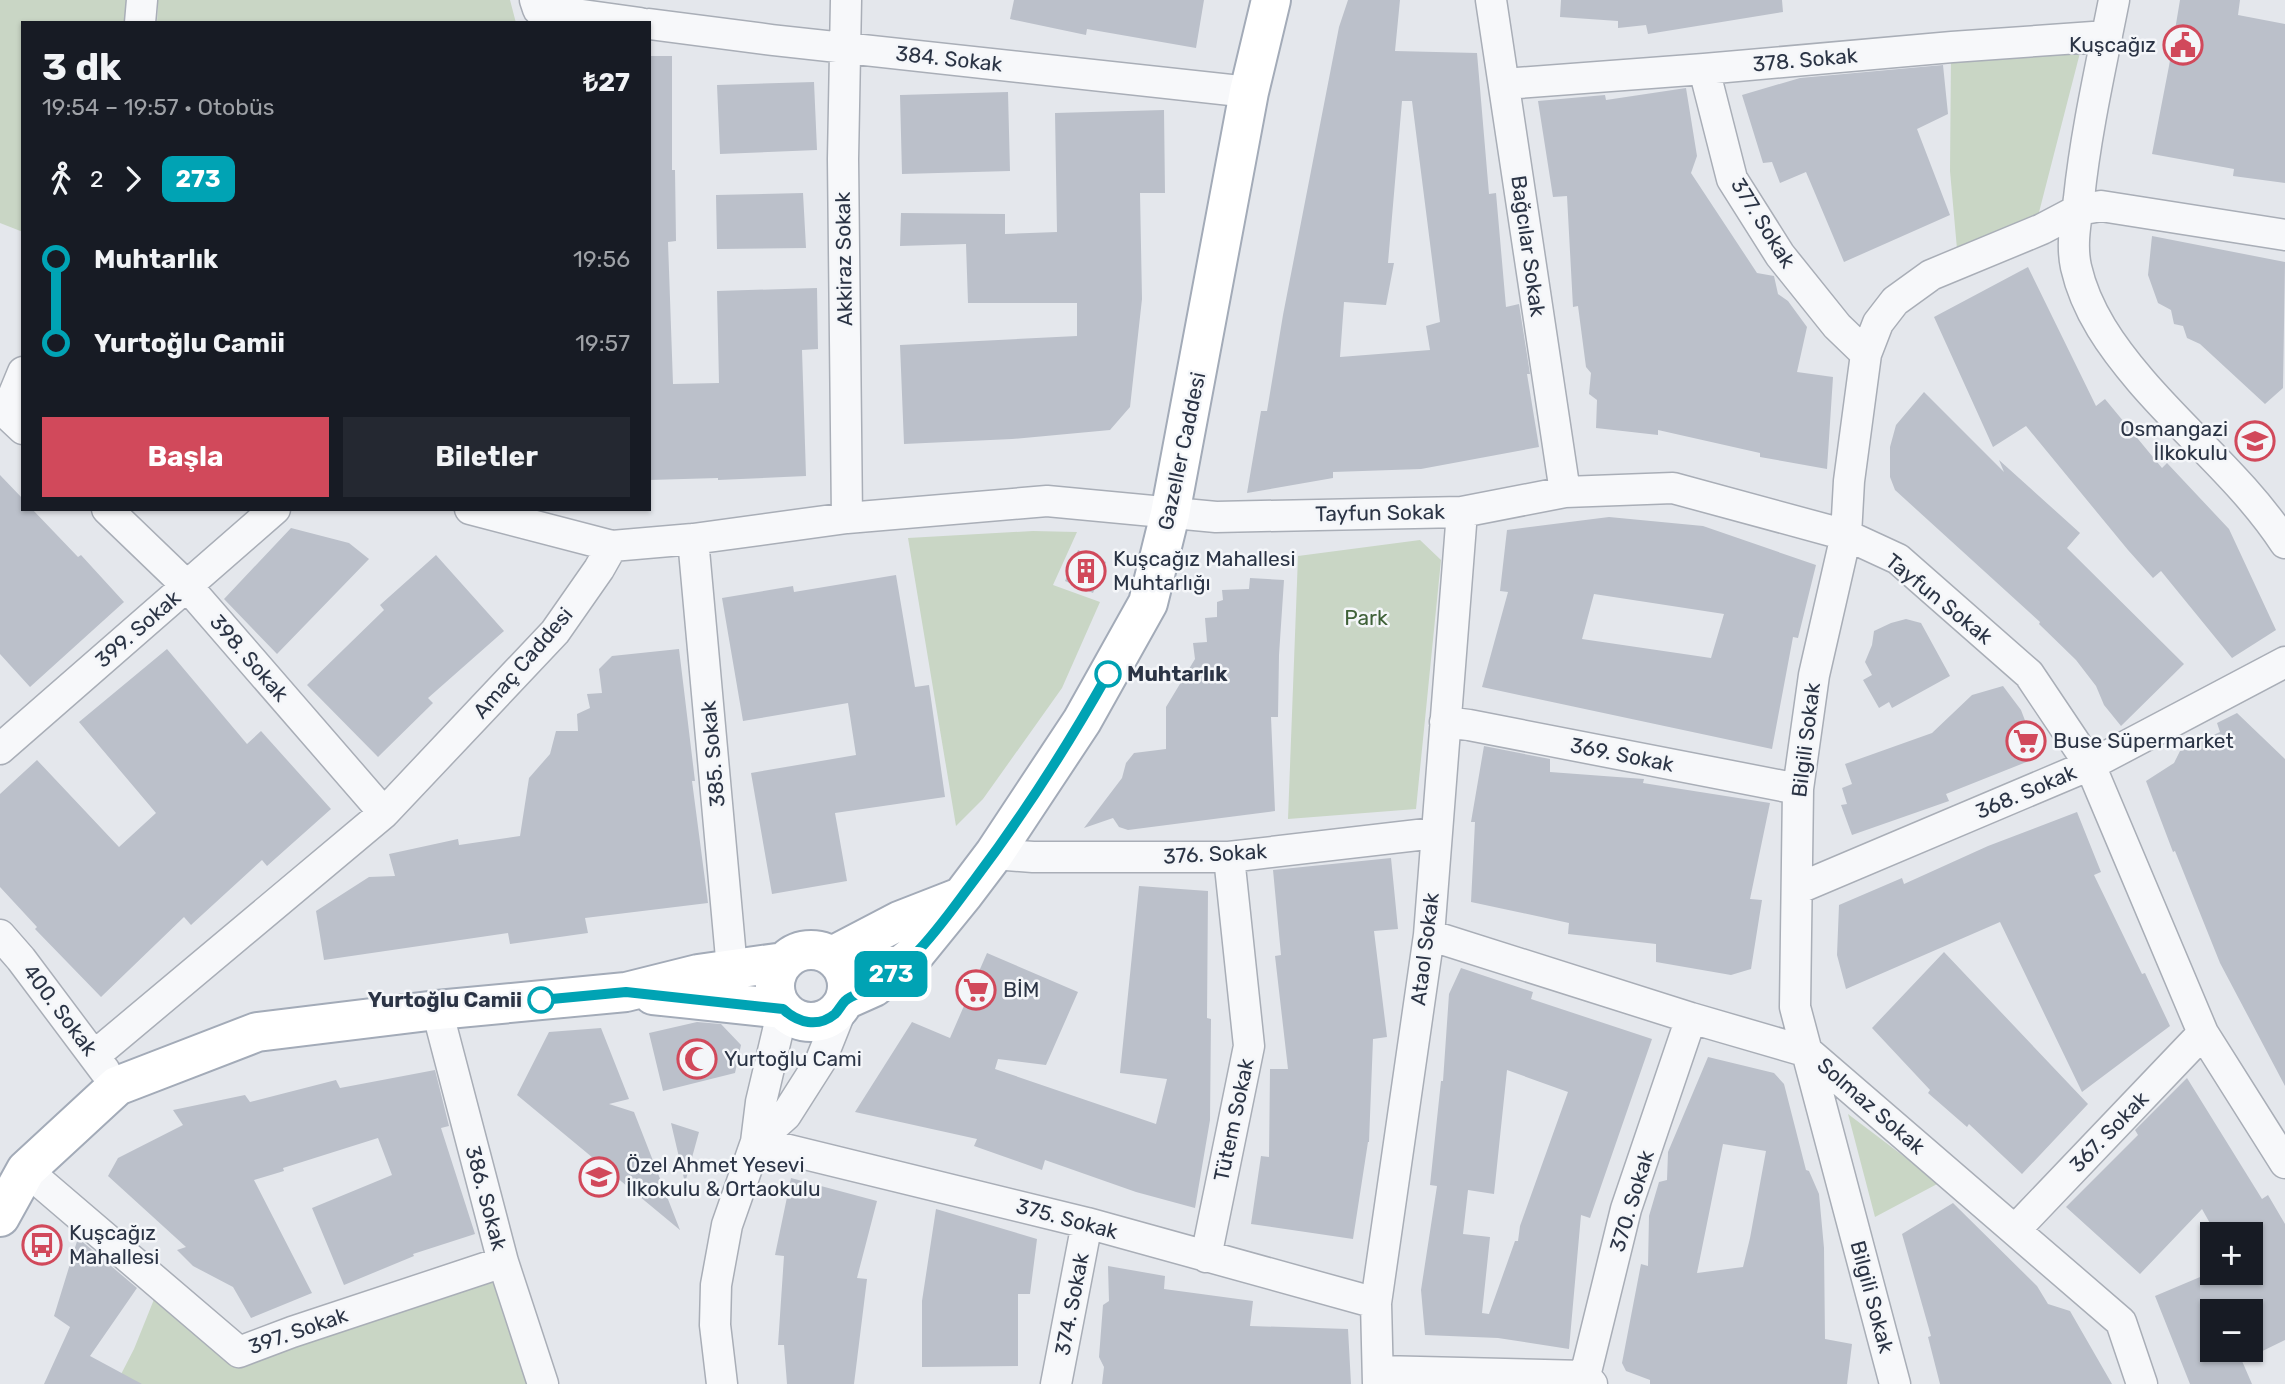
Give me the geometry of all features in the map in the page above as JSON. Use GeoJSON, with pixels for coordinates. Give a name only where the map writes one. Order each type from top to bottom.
{"type":"FeatureCollection","features":[{"type":"Feature","properties":{"kind":"main road","name":"Gazeller Caddesi"},"geometry":{"type":"LineString","coordinates":[[845,1000],[874,987],[915,954],[963,895],[994,854],[1082,721],[1148,603],[1170,514],[1249,92],[1271,0]]}},
{"type":"Feature","properties":{"kind":"main road"},"geometry":{"type":"LineString","coordinates":[[832,956],[899,922],[963,895]]}},
{"type":"Feature","properties":{"kind":"main road"},"geometry":{"type":"LineString","coordinates":[[0,1217],[26,1170],[117,1086],[257,1032],[437,1010],[626,992],[698,974],[784,962],[802,951],[822,951],[841,964],[847,976],[848,989],[838,1011],[828,1019],[816,1022],[792,1018],[777,1000],[775,981],[784,962]]}},
{"type":"Feature","properties":{"kind":"main road"},"geometry":{"type":"LineString","coordinates":[[626,992],[783,1009]]}},
{"type":"Feature","properties":{"kind":"street"},"geometry":{"type":"LineString","coordinates":[[140,21],[142,0]]}},
{"type":"Feature","properties":{"kind":"street","name":"Akkiraz Sokak"},"geometry":{"type":"LineString","coordinates":[[846,0],[847,518]]}},
{"type":"Feature","properties":{"kind":"street","name":"Bağcılar Sokak"},"geometry":{"type":"LineString","coordinates":[[1492,0],[1565,492]]}},
{"type":"Feature","properties":{"kind":"street"},"geometry":{"type":"LineString","coordinates":[[2114,0],[2085,142],[2074,236],[2076,265],[2088,305],[2110,342],[2141,381],[2266,513],[2285,543]]}},
{"type":"Feature","properties":{"kind":"street"},"geometry":{"type":"LineString","coordinates":[[537,11],[623,21]]}},
{"type":"Feature","properties":{"kind":"street","name":"384. Sokak"},"geometry":{"type":"LineString","coordinates":[[651,24],[1249,92]]}},
{"type":"Feature","properties":{"kind":"street","name":"378. Sokak"},"geometry":{"type":"LineString","coordinates":[[1504,85],[2107,36]]}},
{"type":"Feature","properties":{"kind":"street","name":"377. Sokak"},"geometry":{"type":"LineString","coordinates":[[1704,69],[1732,179],[1780,256],[1837,326],[1866,354]]}},
{"type":"Feature","properties":{"kind":"street"},"geometry":{"type":"LineString","coordinates":[[2078,211],[2101,206],[2285,235]]}},
{"type":"Feature","properties":{"kind":"street","name":"Bilgili Sokak"},"geometry":{"type":"LineString","coordinates":[[1895,1384],[1795,1007],[1798,789],[1814,675],[1846,535],[1849,481],[1866,354],[1878,323],[1895,301],[1931,275],[2042,229],[2078,211]]}},
{"type":"Feature","properties":{"kind":"street"},"geometry":{"type":"LineString","coordinates":[[13,418],[21,381]]}},
{"type":"Feature","properties":{"kind":"street","name":"Tayfun Sokak"},"geometry":{"type":"LineString","coordinates":[[1170,514],[1216,517],[1462,512],[1565,492],[1673,488],[1846,535],[1898,559],[2029,674],[2090,765],[2203,1033],[2285,1163]]}},
{"type":"Feature","properties":{"kind":"street"},"geometry":{"type":"LineString","coordinates":[[484,511],[526,517],[612,546],[693,539],[847,518],[1047,501],[1170,514]]}},
{"type":"Feature","properties":{"kind":"street","name":"398. Sokak"},"geometry":{"type":"LineString","coordinates":[[109,511],[187,586],[384,813]]}},
{"type":"Feature","properties":{"kind":"street","name":"399. Sokak"},"geometry":{"type":"LineString","coordinates":[[0,749],[273,511]]}},
{"type":"Feature","properties":{"kind":"street","name":"Ataol Sokak"},"geometry":{"type":"LineString","coordinates":[[1378,1378],[1376,1303],[1429,934],[1462,512]]}},
{"type":"Feature","properties":{"kind":"street","name":"385. Sokak"},"geometry":{"type":"LineString","coordinates":[[693,539],[732,968]]}},
{"type":"Feature","properties":{"kind":"street","name":"Amaç Caddesi"},"geometry":{"type":"LineString","coordinates":[[94,1056],[384,813],[555,632],[612,546]]}},
{"type":"Feature","properties":{"kind":"street","name":"368. Sokak"},"geometry":{"type":"LineString","coordinates":[[1797,889],[2090,765],[2285,662]]}},
{"type":"Feature","properties":{"kind":"street","name":"369. Sokak"},"geometry":{"type":"LineString","coordinates":[[1445,722],[1798,789]]}},
{"type":"Feature","properties":{"kind":"street","name":"376. Sokak"},"geometry":{"type":"LineString","coordinates":[[994,854],[1033,857],[1229,857],[1435,833]]}},
{"type":"Feature","properties":{"kind":"street","name":"Tütem Sokak"},"geometry":{"type":"LineString","coordinates":[[1206,1257],[1249,1046],[1229,857]]}},
{"type":"Feature","properties":{"kind":"street","name":"Solmaz Sokak"},"geometry":{"type":"LineString","coordinates":[[1429,934],[1808,1052],[2121,1322],[2142,1384]]}},
{"type":"Feature","properties":{"kind":"street","name":"400. Sokak"},"geometry":{"type":"LineString","coordinates":[[0,936],[21,959],[117,1086]]}},
{"type":"Feature","properties":{"kind":"street"},"geometry":{"type":"LineString","coordinates":[[756,1142],[786,1115],[821,1060],[845,1000]]}},
{"type":"Feature","properties":{"kind":"street"},"geometry":{"type":"LineString","coordinates":[[714,1382],[716,1285],[727,1225],[756,1142],[761,1102],[783,1009]]}},
{"type":"Feature","properties":{"kind":"street","name":"386. Sokak"},"geometry":{"type":"LineString","coordinates":[[437,1010],[503,1262],[543,1384]]}},
{"type":"Feature","properties":{"kind":"street","name":"370. Sokak"},"geometry":{"type":"LineString","coordinates":[[1589,1380],[1626,1209],[1692,1018]]}},
{"type":"Feature","properties":{"kind":"street","name":"367. Sokak"},"geometry":{"type":"LineString","coordinates":[[2015,1230],[2203,1033]]}},
{"type":"Feature","properties":{"kind":"street","name":"375. Sokak"},"geometry":{"type":"LineString","coordinates":[[756,1142],[1087,1223],[1376,1303]]}},
{"type":"Feature","properties":{"kind":"street","name":"397. Sokak"},"geometry":{"type":"LineString","coordinates":[[26,1170],[239,1352],[503,1262]]}},
{"type":"Feature","properties":{"kind":"street","name":"374. Sokak"},"geometry":{"type":"LineString","coordinates":[[1056,1384],[1087,1223]]}},
{"type":"Feature","properties":{"kind":"street"},"geometry":{"type":"LineString","coordinates":[[1378,1378],[1589,1380]]}},
{"type":"Feature","properties":{"kind":"green space"},"geometry":{"type":"Polygon","coordinates":[[[0,0],[128,0],[125,21],[21,21],[21,231],[0,223],[0,0]]]}},
{"type":"Feature","properties":{"kind":"green space"},"geometry":{"type":"Polygon","coordinates":[[[158,0],[510,0],[515,21],[157,21],[158,0]]]}},
{"type":"Feature","properties":{"kind":"green space"},"geometry":{"type":"Polygon","coordinates":[[[2082,45],[2036,224],[1957,249],[1950,171],[1951,54],[2082,45]]]}},
{"type":"Feature","properties":{"kind":"green space"},"geometry":{"type":"Polygon","coordinates":[[[1033,531],[1077,532],[1053,585],[1100,602],[1062,688],[983,799],[956,826],[908,538],[1033,531]]]}},
{"type":"Feature","properties":{"kind":"green space","name":"Park"},"geometry":{"type":"Polygon","coordinates":[[[1420,540],[1441,560],[1416,809],[1288,819],[1298,556],[1420,540]]]}},
{"type":"Feature","properties":{"kind":"green space"},"geometry":{"type":"Polygon","coordinates":[[[1848,1114],[1939,1183],[1875,1217],[1848,1114]]]}},
{"type":"Feature","properties":{"kind":"green space"},"geometry":{"type":"Polygon","coordinates":[[[500,1274],[532,1384],[116,1384],[134,1349],[159,1287],[239,1361],[500,1274]]]}},
{"type":"Feature","properties":{"kind":"building"},"geometry":{"type":"Polygon","coordinates":[[[1014,0],[1204,0],[1196,48],[1087,29],[1086,35],[1010,19],[1014,0]]]}},
{"type":"Feature","properties":{"kind":"building"},"geometry":{"type":"Polygon","coordinates":[[[1348,0],[1400,0],[1395,51],[1477,53],[1489,194],[1496,193],[1506,307],[1519,304],[1539,447],[1421,469],[1333,472],[1333,478],[1247,493],[1261,411],[1267,411],[1339,27],[1348,0]],[[1402,101],[1388,263],[1394,263],[1386,305],[1344,302],[1340,357],[1430,350],[1426,326],[1440,322],[1412,101],[1402,101]]]}},
{"type":"Feature","properties":{"kind":"building"},"geometry":{"type":"Polygon","coordinates":[[[1561,0],[1782,0],[1783,12],[1648,34],[1646,25],[1618,28],[1618,21],[1560,17],[1561,0]]]}},
{"type":"Feature","properties":{"kind":"building"},"geometry":{"type":"Polygon","coordinates":[[[2180,0],[2240,0],[2238,15],[2285,24],[2285,183],[2233,176],[2234,169],[2152,154],[2180,0]]]}},
{"type":"Feature","properties":{"kind":"building"},"geometry":{"type":"Polygon","coordinates":[[[651,56],[672,56],[672,170],[675,170],[676,241],[668,242],[673,384],[719,383],[717,291],[817,288],[818,349],[802,350],[806,476],[651,480],[651,56]]]}},
{"type":"Feature","properties":{"kind":"building"},"geometry":{"type":"Polygon","coordinates":[[[1943,65],[1948,114],[1917,129],[1950,215],[1844,262],[1806,172],[1780,183],[1772,162],[1763,163],[1742,95],[1800,78],[1943,65]]]}},
{"type":"Feature","properties":{"kind":"building"},"geometry":{"type":"Polygon","coordinates":[[[814,82],[817,150],[720,154],[717,85],[814,82]]]}},
{"type":"Feature","properties":{"kind":"building"},"geometry":{"type":"Polygon","coordinates":[[[1686,88],[1697,156],[1691,173],[1757,273],[1774,276],[1778,294],[1788,301],[1807,327],[1797,372],[1833,377],[1827,469],[1760,457],[1760,453],[1658,430],[1658,435],[1596,428],[1597,400],[1589,394],[1591,373],[1586,367],[1578,306],[1573,307],[1567,196],[1553,197],[1538,101],[1605,95],[1606,100],[1686,88]]]}},
{"type":"Feature","properties":{"kind":"building"},"geometry":{"type":"Polygon","coordinates":[[[1008,92],[1010,171],[902,174],[900,95],[1008,92]]]}},
{"type":"Feature","properties":{"kind":"building"},"geometry":{"type":"Polygon","coordinates":[[[1164,110],[1165,193],[1140,193],[1142,299],[1130,407],[1110,430],[1012,439],[904,444],[900,345],[1077,336],[1077,303],[968,303],[966,244],[900,246],[901,213],[1005,214],[1005,234],[1057,232],[1055,113],[1164,110]]]}},
{"type":"Feature","properties":{"kind":"building"},"geometry":{"type":"Polygon","coordinates":[[[803,193],[806,248],[717,249],[716,195],[803,193]]]}},
{"type":"Feature","properties":{"kind":"building"},"geometry":{"type":"Polygon","coordinates":[[[2152,236],[2285,262],[2283,388],[2265,404],[2200,344],[2187,338],[2183,326],[2174,324],[2171,310],[2158,303],[2148,275],[2152,236]]]}},
{"type":"Feature","properties":{"kind":"building"},"geometry":{"type":"Polygon","coordinates":[[[2028,267],[2096,406],[2105,399],[2162,468],[2167,463],[2229,529],[2276,630],[2232,658],[2161,571],[2153,578],[2128,550],[2026,426],[1993,447],[1934,317],[2028,267]]]}},
{"type":"Feature","properties":{"kind":"building"},"geometry":{"type":"Polygon","coordinates":[[[1924,392],[2004,472],[1999,460],[2080,533],[2067,548],[2184,664],[2121,726],[2104,705],[2096,686],[2076,660],[2039,624],[2040,622],[1895,490],[1890,477],[1890,447],[1896,425],[1924,392]]]}},
{"type":"Feature","properties":{"kind":"building"},"geometry":{"type":"Polygon","coordinates":[[[0,475],[21,497],[21,511],[34,511],[78,557],[81,555],[124,602],[30,687],[0,654],[0,475]]]}},
{"type":"Feature","properties":{"kind":"building"},"geometry":{"type":"Polygon","coordinates":[[[1609,517],[1703,526],[1816,565],[1798,638],[1793,637],[1772,749],[1482,687],[1508,592],[1500,591],[1507,530],[1609,517]],[[1594,594],[1582,639],[1711,658],[1724,614],[1594,594]]]}},
{"type":"Feature","properties":{"kind":"building"},"geometry":{"type":"Polygon","coordinates":[[[291,528],[349,543],[369,559],[277,654],[224,599],[291,528]]]}},
{"type":"Feature","properties":{"kind":"building","name":"Kuşcağız Mahallesi Muhtarlığı"},"geometry":{"type":"Polygon","coordinates":[[[1078,550],[1106,562],[1093,593],[1065,581],[1078,550]]]}},
{"type":"Feature","properties":{"kind":"building"},"geometry":{"type":"Polygon","coordinates":[[[436,555],[504,631],[428,698],[433,703],[378,757],[307,685],[384,610],[380,605],[436,555]]]}},
{"type":"Feature","properties":{"kind":"building"},"geometry":{"type":"Polygon","coordinates":[[[896,575],[915,687],[929,685],[945,797],[835,813],[847,881],[772,894],[751,773],[856,755],[848,703],[743,721],[722,598],[793,586],[794,592],[896,575]]]}},
{"type":"Feature","properties":{"kind":"building"},"geometry":{"type":"Polygon","coordinates":[[[1250,578],[1284,580],[1278,717],[1271,717],[1275,811],[1128,830],[1119,827],[1113,818],[1084,828],[1122,778],[1126,763],[1134,753],[1166,749],[1166,707],[1195,659],[1193,643],[1207,642],[1205,618],[1217,617],[1217,602],[1223,600],[1222,590],[1249,589],[1250,578]]]}},
{"type":"Feature","properties":{"kind":"building"},"geometry":{"type":"Polygon","coordinates":[[[1906,619],[1921,623],[1950,676],[1892,708],[1889,702],[1879,708],[1863,680],[1872,675],[1865,662],[1874,631],[1906,619]]]}},
{"type":"Feature","properties":{"kind":"building"},"geometry":{"type":"Polygon","coordinates":[[[167,649],[247,744],[261,731],[331,809],[267,866],[262,860],[191,925],[184,917],[101,997],[35,929],[37,927],[0,887],[0,794],[37,760],[119,847],[156,813],[79,722],[167,649]]]}},
{"type":"Feature","properties":{"kind":"building"},"geometry":{"type":"Polygon","coordinates":[[[679,649],[708,903],[585,918],[588,933],[510,944],[508,933],[324,960],[316,911],[369,877],[395,876],[389,854],[458,839],[459,845],[520,836],[529,778],[550,754],[556,731],[578,731],[577,714],[590,708],[587,694],[602,693],[599,669],[612,656],[679,649]]]}},
{"type":"Feature","properties":{"kind":"building"},"geometry":{"type":"Polygon","coordinates":[[[2003,686],[2021,710],[2039,757],[1946,794],[1949,801],[1852,835],[1841,805],[1847,804],[1842,788],[1852,784],[1845,764],[1932,733],[1972,695],[2003,686]]]}},
{"type":"Feature","properties":{"kind":"building"},"geometry":{"type":"Polygon","coordinates":[[[2237,713],[2285,759],[2285,1086],[2220,963],[2146,781],[2174,763],[2180,751],[2220,732],[2217,723],[2237,713]]]}},
{"type":"Feature","properties":{"kind":"building"},"geometry":{"type":"Polygon","coordinates":[[[1484,746],[1550,759],[1550,772],[1644,779],[1643,783],[1770,803],[1750,899],[1762,900],[1751,969],[1731,975],[1656,962],[1656,944],[1568,934],[1569,923],[1471,902],[1475,822],[1471,822],[1484,746]]]}},
{"type":"Feature","properties":{"kind":"building"},"geometry":{"type":"Polygon","coordinates":[[[2077,812],[2101,872],[2094,875],[2170,1026],[2082,1092],[2000,922],[1846,989],[1837,955],[1839,905],[1902,878],[1904,884],[1988,846],[2077,812]]]}},
{"type":"Feature","properties":{"kind":"building"},"geometry":{"type":"Polygon","coordinates":[[[1391,858],[1398,929],[1374,931],[1387,1037],[1373,1039],[1369,1142],[1353,1239],[1251,1224],[1261,1156],[1269,1157],[1270,1069],[1288,1069],[1275,956],[1281,955],[1273,870],[1391,858]]]}},
{"type":"Feature","properties":{"kind":"building"},"geometry":{"type":"Polygon","coordinates":[[[1139,886],[1208,891],[1207,1018],[1211,1019],[1210,1120],[1195,1208],[1136,1192],[1045,1160],[1042,1170],[974,1146],[977,1139],[855,1112],[912,1022],[950,1038],[987,953],[1078,992],[1046,1065],[998,1059],[995,1069],[1156,1124],[1167,1079],[1120,1073],[1139,886]]]}},
{"type":"Feature","properties":{"kind":"building"},"geometry":{"type":"Polygon","coordinates":[[[1944,952],[2088,1104],[2022,1174],[1969,1124],[1967,1127],[1928,1093],[1930,1090],[1872,1028],[1944,952]]]}},
{"type":"Feature","properties":{"kind":"building"},"geometry":{"type":"Polygon","coordinates":[[[1461,968],[1533,992],[1531,999],[1652,1039],[1590,1218],[1581,1215],[1569,1349],[1498,1338],[1425,1335],[1421,1290],[1437,1186],[1430,1185],[1443,1081],[1449,994],[1461,968]],[[1507,1070],[1494,1194],[1468,1190],[1463,1234],[1490,1237],[1482,1313],[1489,1314],[1515,1241],[1518,1241],[1520,1226],[1568,1092],[1507,1070]]]}},
{"type":"Feature","properties":{"kind":"building","name":"Yurtoğlu Cami"},"geometry":{"type":"Polygon","coordinates":[[[697,1022],[721,1024],[741,1045],[735,1073],[663,1091],[649,1033],[697,1022]]]}},
{"type":"Feature","properties":{"kind":"building"},"geometry":{"type":"Polygon","coordinates":[[[601,1028],[629,1099],[609,1104],[634,1112],[680,1230],[517,1095],[549,1032],[601,1028]]]}},
{"type":"Feature","properties":{"kind":"building"},"geometry":{"type":"Polygon","coordinates":[[[1708,1057],[1774,1073],[1784,1084],[1806,1170],[1809,1171],[1819,1194],[1824,1248],[1825,1339],[1852,1344],[1847,1384],[1650,1384],[1650,1380],[1626,1371],[1622,1363],[1641,1264],[1648,1266],[1649,1216],[1659,1182],[1667,1180],[1668,1152],[1708,1057]],[[1723,1144],[1697,1273],[1743,1267],[1766,1151],[1723,1144]]]}},
{"type":"Feature","properties":{"kind":"building"},"geometry":{"type":"Polygon","coordinates":[[[435,1070],[449,1126],[441,1128],[475,1234],[413,1254],[414,1256],[344,1285],[312,1208],[392,1175],[378,1138],[283,1168],[284,1171],[254,1180],[312,1293],[251,1318],[233,1287],[193,1266],[177,1250],[186,1247],[108,1176],[118,1158],[183,1125],[173,1110],[245,1095],[250,1102],[336,1080],[340,1088],[435,1070]]]}},
{"type":"Feature","properties":{"kind":"building"},"geometry":{"type":"Polygon","coordinates":[[[2187,1078],[2262,1199],[2268,1195],[2285,1224],[2285,1340],[2263,1351],[2263,1299],[2200,1299],[2200,1362],[2242,1362],[2252,1384],[2190,1384],[2155,1296],[2200,1277],[2200,1285],[2263,1285],[2263,1222],[2209,1222],[2202,1209],[2140,1274],[2066,1207],[2138,1135],[2135,1130],[2187,1078]]]}},
{"type":"Feature","properties":{"kind":"building"},"geometry":{"type":"Polygon","coordinates":[[[671,1123],[699,1132],[685,1183],[671,1123]]]}},
{"type":"Feature","properties":{"kind":"building"},"geometry":{"type":"Polygon","coordinates":[[[791,1178],[877,1201],[857,1278],[867,1279],[854,1384],[787,1384],[784,1345],[778,1345],[784,1256],[775,1255],[791,1178]]]}},
{"type":"Feature","properties":{"kind":"building"},"geometry":{"type":"Polygon","coordinates":[[[1953,1203],[2037,1286],[2048,1304],[2070,1311],[2112,1384],[1940,1384],[1928,1337],[1931,1336],[1902,1234],[1953,1203]]]}},
{"type":"Feature","properties":{"kind":"building"},"geometry":{"type":"Polygon","coordinates":[[[936,1209],[1037,1239],[1030,1294],[1018,1294],[1018,1366],[922,1367],[922,1301],[936,1209]]]}},
{"type":"Feature","properties":{"kind":"building"},"geometry":{"type":"Polygon","coordinates":[[[78,1238],[137,1288],[90,1356],[142,1384],[44,1384],[70,1327],[54,1316],[78,1238]]]}},
{"type":"Feature","properties":{"kind":"building"},"geometry":{"type":"Polygon","coordinates":[[[1108,1266],[1165,1276],[1164,1289],[1253,1301],[1250,1326],[1348,1329],[1351,1384],[1102,1384],[1104,1367],[1099,1357],[1103,1305],[1109,1301],[1108,1266]]]}},
{"type":"Feature","properties":{"kind":"bus line","name":"273"},"geometry":{"type":"LineString","coordinates":[[541,1000],[626,992],[783,1009],[792,1018],[804,1022],[828,1019],[838,1011],[845,1000],[874,987],[915,954],[963,895],[994,854],[1082,721],[1108,674]]}},
{"type":"Feature","properties":{"kind":"place","name":"Kuşcağız"},"geometry":{"type":"Point","coordinates":[2183,45]}},
{"type":"Feature","properties":{"kind":"place","name":"Osmangazi İlkokulu"},"geometry":{"type":"Point","coordinates":[2255,441]}},
{"type":"Feature","properties":{"kind":"place","name":"Kuşcağız Mahallesi Muhtarlığı"},"geometry":{"type":"Point","coordinates":[1086,571]}},
{"type":"Feature","properties":{"kind":"place","name":"Muhtarlık"},"geometry":{"type":"Point","coordinates":[1108,674]}},
{"type":"Feature","properties":{"kind":"place","name":"Buse Süpermarket"},"geometry":{"type":"Point","coordinates":[2026,741]}},
{"type":"Feature","properties":{"kind":"place","name":"BİM"},"geometry":{"type":"Point","coordinates":[976,990]}},
{"type":"Feature","properties":{"kind":"place","name":"Yurtoğlu Camii"},"geometry":{"type":"Point","coordinates":[541,1000]}},
{"type":"Feature","properties":{"kind":"place","name":"Yurtoğlu Cami"},"geometry":{"type":"Point","coordinates":[697,1059]}},
{"type":"Feature","properties":{"kind":"place","name":"Özel Ahmet Yesevi İlkokulu & Ortaokulu"},"geometry":{"type":"Point","coordinates":[599,1177]}},
{"type":"Feature","properties":{"kind":"place","name":"Kuşcağız Mahallesi"},"geometry":{"type":"Point","coordinates":[42,1245]}}]}
